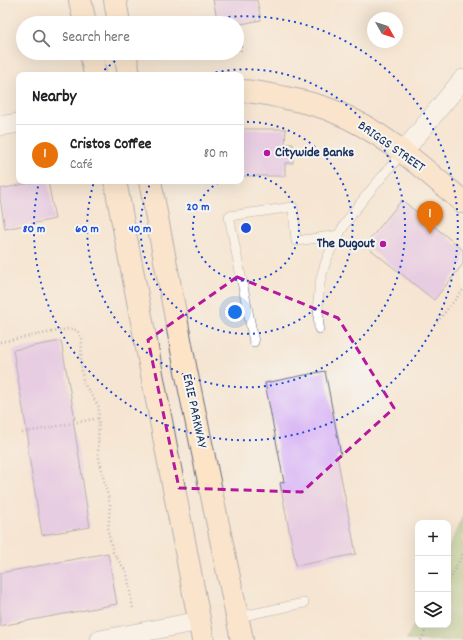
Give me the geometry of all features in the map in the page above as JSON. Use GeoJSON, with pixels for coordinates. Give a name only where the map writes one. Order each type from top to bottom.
{"type":"FeatureCollection","features":[{"type":"Feature","properties":{"kind":"main road"},"geometry":{"type":"LineString","coordinates":[[80,0],[83,16]]}},
{"type":"Feature","properties":{"kind":"main road"},"geometry":{"type":"LineString","coordinates":[[115,0],[118,16]]}},
{"type":"Feature","properties":{"kind":"main road"},"geometry":{"type":"LineString","coordinates":[[92,60],[94,72]]}},
{"type":"Feature","properties":{"kind":"main road"},"geometry":{"type":"LineString","coordinates":[[126,60],[128,72]]}},
{"type":"Feature","properties":{"kind":"main road","name":"BRIGGS STREET"},"geometry":{"type":"LineString","coordinates":[[244,91],[253,91],[309,103],[333,111],[381,136],[403,152],[463,202]]}},
{"type":"Feature","properties":{"kind":"main road"},"geometry":{"type":"LineString","coordinates":[[116,184],[202,630]]}},
{"type":"Feature","properties":{"kind":"main road","name":"ERIE PARKWAY"},"geometry":{"type":"LineString","coordinates":[[151,184],[186,371],[242,640]]}},
{"type":"Feature","properties":{"kind":"street"},"geometry":{"type":"LineString","coordinates":[[403,152],[463,79]]}},
{"type":"Feature","properties":{"kind":"street"},"geometry":{"type":"LineString","coordinates":[[0,126],[16,123]]}},
{"type":"Feature","properties":{"kind":"street"},"geometry":{"type":"LineString","coordinates":[[100,640],[202,630]]}},
{"type":"Feature","properties":{"kind":"lane"},"geometry":{"type":"LineString","coordinates":[[319,329],[318,304],[322,274],[334,243],[353,212],[403,152]]}},
{"type":"Feature","properties":{"kind":"lane"},"geometry":{"type":"LineString","coordinates":[[254,342],[229,216],[293,207],[296,241],[339,235]]}},
{"type":"Feature","properties":{"kind":"lane"},"geometry":{"type":"LineString","coordinates":[[238,617],[304,603]]}},
{"type":"Feature","properties":{"kind":"path"},"geometry":{"type":"LineString","coordinates":[[437,322],[463,290]]}},
{"type":"Feature","properties":{"kind":"path"},"geometry":{"type":"LineString","coordinates":[[0,342],[68,329],[77,330],[82,339],[81,360],[83,382],[99,407],[98,454],[110,505],[108,532],[113,552],[127,573],[133,609]]}},
{"type":"Feature","properties":{"kind":"path"},"geometry":{"type":"LineString","coordinates":[[22,433],[99,418]]}},
{"type":"Feature","properties":{"kind":"path"},"geometry":{"type":"LineString","coordinates":[[451,578],[463,553]]}},
{"type":"Feature","properties":{"kind":"path"},"geometry":{"type":"LineString","coordinates":[[421,640],[427,628]]}},
{"type":"Feature","properties":{"kind":"highlighted area"},"geometry":{"type":"Polygon","coordinates":[[[237,277],[338,318],[394,408],[302,492],[179,488],[148,340],[237,277]]]}},
{"type":"Feature","properties":{"kind":"green space"},"geometry":{"type":"Polygon","coordinates":[[[463,516],[463,640],[407,640],[415,623],[415,628],[451,628],[451,543],[463,516]]]}},
{"type":"Feature","properties":{"kind":"building"},"geometry":{"type":"Polygon","coordinates":[[[213,0],[257,0],[261,20],[244,24],[244,16],[216,16],[213,0]]]}},
{"type":"Feature","properties":{"kind":"building","name":"Citywide Banks"},"geometry":{"type":"Polygon","coordinates":[[[244,129],[286,129],[285,144],[293,144],[293,163],[285,163],[285,176],[244,176],[244,129]]]}},
{"type":"Feature","properties":{"kind":"building"},"geometry":{"type":"Polygon","coordinates":[[[25,184],[49,184],[55,219],[5,229],[0,189],[25,184]]]}},
{"type":"Feature","properties":{"kind":"building"},"geometry":{"type":"Polygon","coordinates":[[[402,200],[463,250],[463,264],[434,300],[365,245],[402,200]]]}},
{"type":"Feature","properties":{"kind":"building"},"geometry":{"type":"Polygon","coordinates":[[[61,341],[75,419],[73,419],[90,527],[42,535],[27,444],[29,444],[13,350],[61,341]]]}},
{"type":"Feature","properties":{"kind":"building"},"geometry":{"type":"Polygon","coordinates":[[[325,371],[341,455],[337,456],[356,554],[296,566],[280,483],[284,482],[265,383],[325,371]]]}},
{"type":"Feature","properties":{"kind":"building"},"geometry":{"type":"Polygon","coordinates":[[[108,553],[117,604],[0,626],[0,573],[108,553]]]}},
{"type":"Feature","properties":{"kind":"place","name":"Citywide Banks"},"geometry":{"type":"Point","coordinates":[267,153]}},
{"type":"Feature","properties":{"kind":"place","name":"Cristos Coffee"},"geometry":{"type":"Point","coordinates":[430,234]}},
{"type":"Feature","properties":{"kind":"place","name":"The Dugout"},"geometry":{"type":"Point","coordinates":[383,244]}}]}
